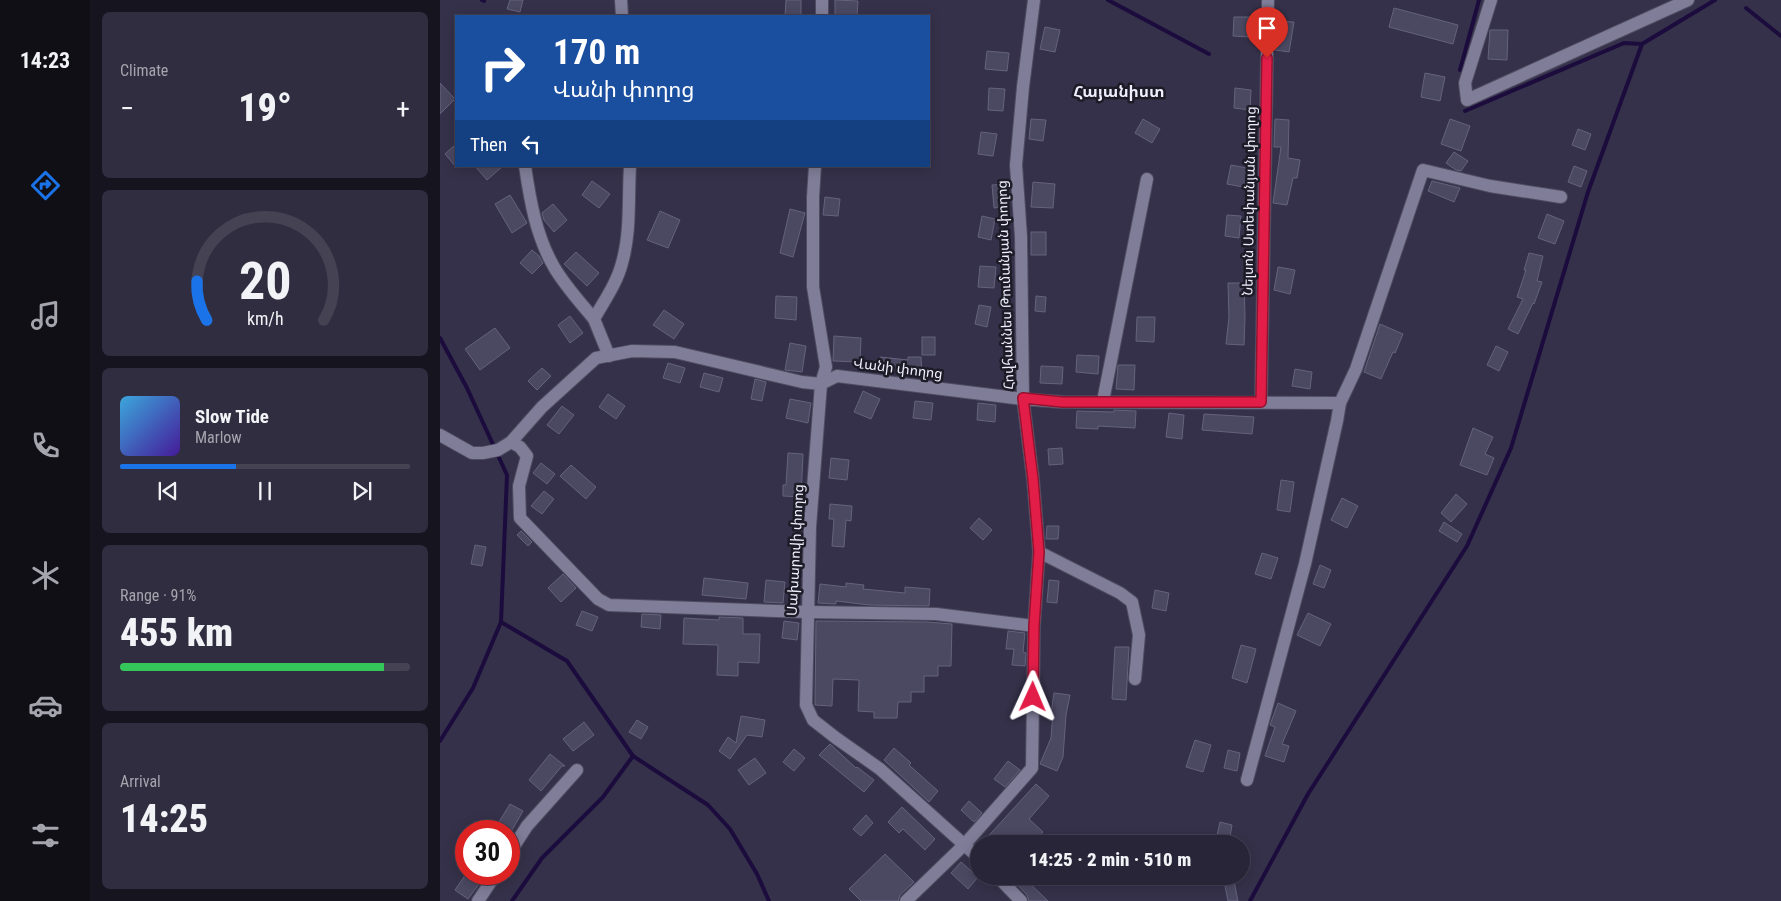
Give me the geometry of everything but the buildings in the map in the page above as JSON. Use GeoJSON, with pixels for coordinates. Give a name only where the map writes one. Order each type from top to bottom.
{"type":"FeatureCollection","features":[{"type":"Feature","properties":{"kind":"street"},"geometry":{"type":"LineString","coordinates":[[621,0],[622,15]]}},
{"type":"Feature","properties":{"kind":"street"},"geometry":{"type":"LineString","coordinates":[[822,0],[822,15]]}},
{"type":"Feature","properties":{"kind":"street","name":"Հովհաննես Թումանյան փողոց"},"geometry":{"type":"LineString","coordinates":[[906,901],[965,844],[1032,768],[1034,626],[1039,552],[1033,479],[1023,398],[1021,237],[1016,165],[1023,87],[1034,0]]}},
{"type":"Feature","properties":{"kind":"street","name":"Նելսոն Ստեփանյան փողոց"},"geometry":{"type":"LineString","coordinates":[[1261,402],[1268,0]]}},
{"type":"Feature","properties":{"kind":"street"},"geometry":{"type":"LineString","coordinates":[[1491,0],[1465,83],[1467,100],[1688,0]]}},
{"type":"Feature","properties":{"kind":"street"},"geometry":{"type":"LineString","coordinates":[[525,167],[531,205],[553,266],[569,291],[594,319],[608,356]]}},
{"type":"Feature","properties":{"kind":"street"},"geometry":{"type":"LineString","coordinates":[[594,319],[610,292],[622,264],[626,239],[630,167]]}},
{"type":"Feature","properties":{"kind":"street","name":"Սախարովի փողոց"},"geometry":{"type":"LineString","coordinates":[[815,167],[813,288],[826,367],[821,384],[810,528],[806,705],[813,720],[880,769],[970,849]]}},
{"type":"Feature","properties":{"kind":"street"},"geometry":{"type":"LineString","coordinates":[[1247,780],[1305,564],[1340,403],[1356,369],[1423,170],[1490,186],[1561,197]]}},
{"type":"Feature","properties":{"kind":"street"},"geometry":{"type":"LineString","coordinates":[[1103,401],[1147,179]]}},
{"type":"Feature","properties":{"kind":"street","name":"Վանի փողոց"},"geometry":{"type":"LineString","coordinates":[[440,435],[472,453],[498,450],[511,442],[542,407],[596,358],[632,351],[676,352],[802,382],[821,384],[837,376],[1062,402],[1340,403]]}},
{"type":"Feature","properties":{"kind":"street"},"geometry":{"type":"LineString","coordinates":[[511,442],[520,447],[527,456],[519,486],[520,518],[598,599],[609,605],[807,612],[936,614],[1034,626]]}},
{"type":"Feature","properties":{"kind":"street"},"geometry":{"type":"LineString","coordinates":[[1039,552],[1120,592],[1132,602],[1139,634],[1135,679]]}},
{"type":"Feature","properties":{"kind":"street"},"geometry":{"type":"LineString","coordinates":[[520,837],[527,826],[577,770]]}},
{"type":"Feature","properties":{"kind":"street"},"geometry":{"type":"LineString","coordinates":[[478,901],[489,885]]}},
{"type":"Feature","properties":{"kind":"street"},"geometry":{"type":"LineString","coordinates":[[1005,885],[1021,901]]}},
{"type":"Feature","properties":{"kind":"waterway"},"geometry":{"type":"LineString","coordinates":[[1108,0],[1209,54]]}},
{"type":"Feature","properties":{"kind":"waterway"},"geometry":{"type":"LineString","coordinates":[[1460,70],[1479,0]]}},
{"type":"Feature","properties":{"kind":"waterway"},"geometry":{"type":"LineString","coordinates":[[1250,901],[1308,794],[1467,546],[1511,448],[1588,192],[1642,44],[1715,0]]}},
{"type":"Feature","properties":{"kind":"waterway"},"geometry":{"type":"LineString","coordinates":[[1746,8],[1781,36]]}},
{"type":"Feature","properties":{"kind":"waterway"},"geometry":{"type":"LineString","coordinates":[[1465,111],[1624,43],[1642,44]]}},
{"type":"Feature","properties":{"kind":"waterway"},"geometry":{"type":"LineString","coordinates":[[440,338],[467,388],[507,475],[501,622],[473,688],[440,741]]}},
{"type":"Feature","properties":{"kind":"waterway"},"geometry":{"type":"LineString","coordinates":[[501,622],[567,661],[633,756],[708,805],[730,829],[757,874],[769,901]]}},
{"type":"Feature","properties":{"kind":"waterway"},"geometry":{"type":"LineString","coordinates":[[512,901],[542,858],[603,797],[633,756]]}},
{"type":"Feature","properties":{"kind":"district","name":"Հայանիստ"},"geometry":{"type":"Point","coordinates":[1119,91]}},
{"type":"Feature","properties":{"kind":"route"},"geometry":{"type":"LineString","coordinates":[[1033,697],[1034,626],[1039,552],[1033,479],[1023,398],[1062,402],[1261,402],[1267,58]]}}]}
